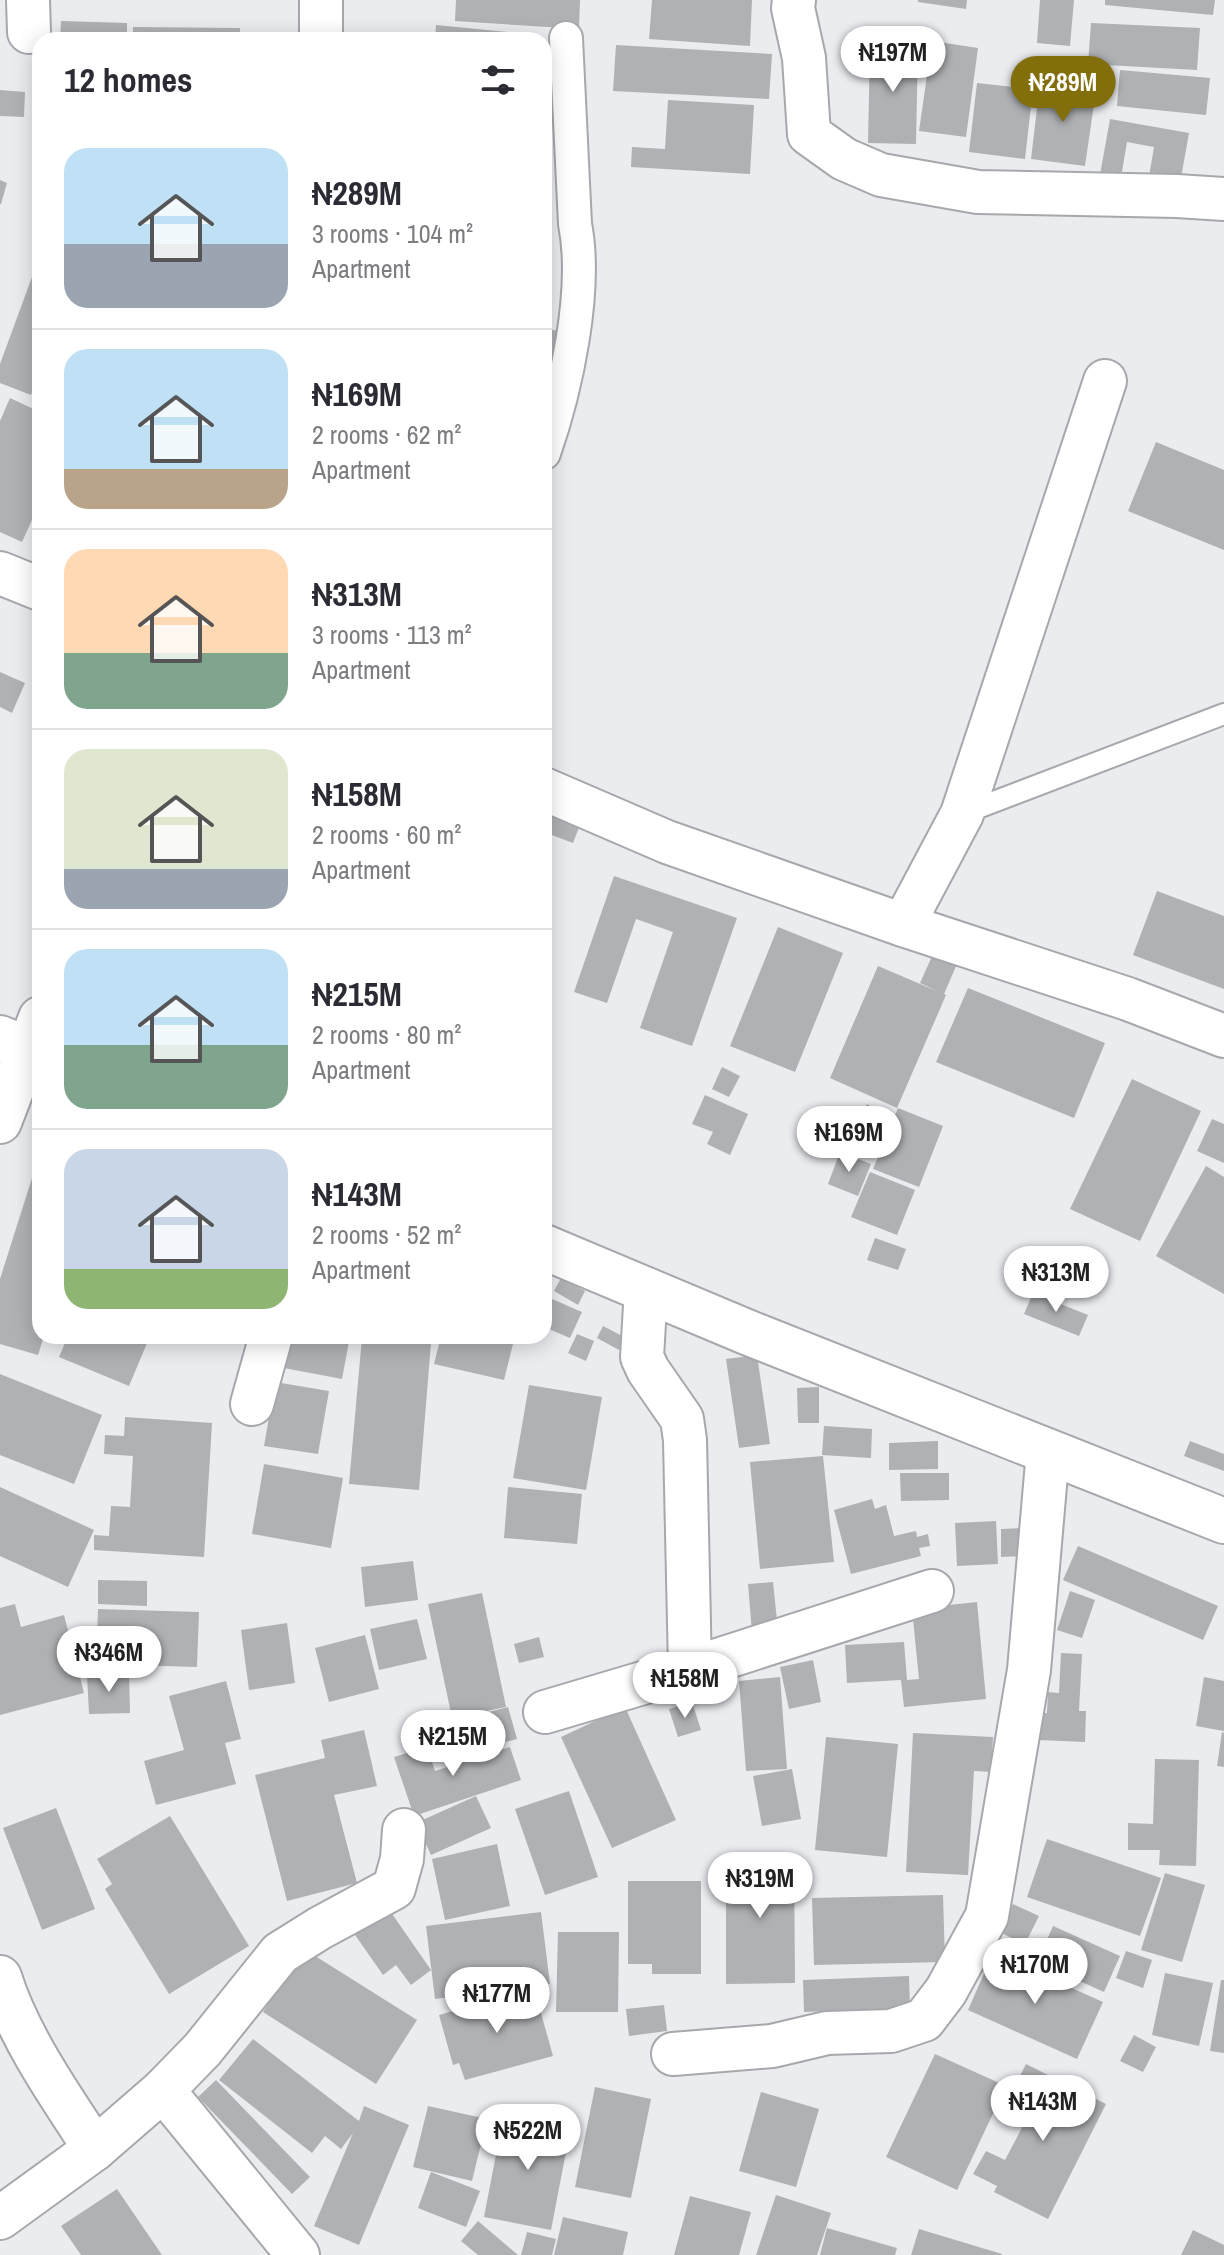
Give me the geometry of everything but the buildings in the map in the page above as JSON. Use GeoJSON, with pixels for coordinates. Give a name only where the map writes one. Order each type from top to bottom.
{"type":"FeatureCollection","features":[{"type":"Feature","properties":{"kind":"street"},"geometry":{"type":"LineString","coordinates":[[321,0],[321,32]]}},
{"type":"Feature","properties":{"kind":"street"},"geometry":{"type":"LineString","coordinates":[[794,0],[804,58],[809,134],[844,159],[881,175],[978,192],[1224,199]]}},
{"type":"Feature","properties":{"kind":"street"},"geometry":{"type":"LineString","coordinates":[[552,424],[578,306],[579,245],[575,224],[566,38]]}},
{"type":"Feature","properties":{"kind":"street"},"geometry":{"type":"LineString","coordinates":[[903,925],[962,814],[1105,381]]}},
{"type":"Feature","properties":{"kind":"street"},"geometry":{"type":"LineString","coordinates":[[0,573],[32,586]]}},
{"type":"Feature","properties":{"kind":"street"},"geometry":{"type":"LineString","coordinates":[[552,792],[667,842],[903,925],[1128,999],[1224,1036]]}},
{"type":"Feature","properties":{"kind":"street"},"geometry":{"type":"LineString","coordinates":[[0,1122],[27,1040]]}},
{"type":"Feature","properties":{"kind":"street"},"geometry":{"type":"LineString","coordinates":[[552,1250],[749,1333],[1224,1521]]}},
{"type":"Feature","properties":{"kind":"street"},"geometry":{"type":"LineString","coordinates":[[646,1289],[642,1357],[682,1419],[685,1440],[690,1669]]}},
{"type":"Feature","properties":{"kind":"street"},"geometry":{"type":"LineString","coordinates":[[252,1404],[269,1344]]}},
{"type":"Feature","properties":{"kind":"street"},"geometry":{"type":"LineString","coordinates":[[673,2054],[772,2046],[827,2033],[891,2031],[924,2020],[946,1991],[987,1916],[1029,1670],[1048,1451]]}},
{"type":"Feature","properties":{"kind":"street"},"geometry":{"type":"LineString","coordinates":[[545,1712],[932,1591]]}},
{"type":"Feature","properties":{"kind":"street"},"geometry":{"type":"LineString","coordinates":[[0,2218],[95,2149],[163,2090],[202,2050],[280,1953],[394,1888],[402,1859],[404,1830]]}},
{"type":"Feature","properties":{"kind":"street"},"geometry":{"type":"LineString","coordinates":[[0,1977],[5,1995],[48,2079],[95,2149]]}},
{"type":"Feature","properties":{"kind":"street"},"geometry":{"type":"LineString","coordinates":[[163,2090],[298,2255]]}},
{"type":"Feature","properties":{"kind":"lane"},"geometry":{"type":"LineString","coordinates":[[962,814],[1224,714]]}}]}
